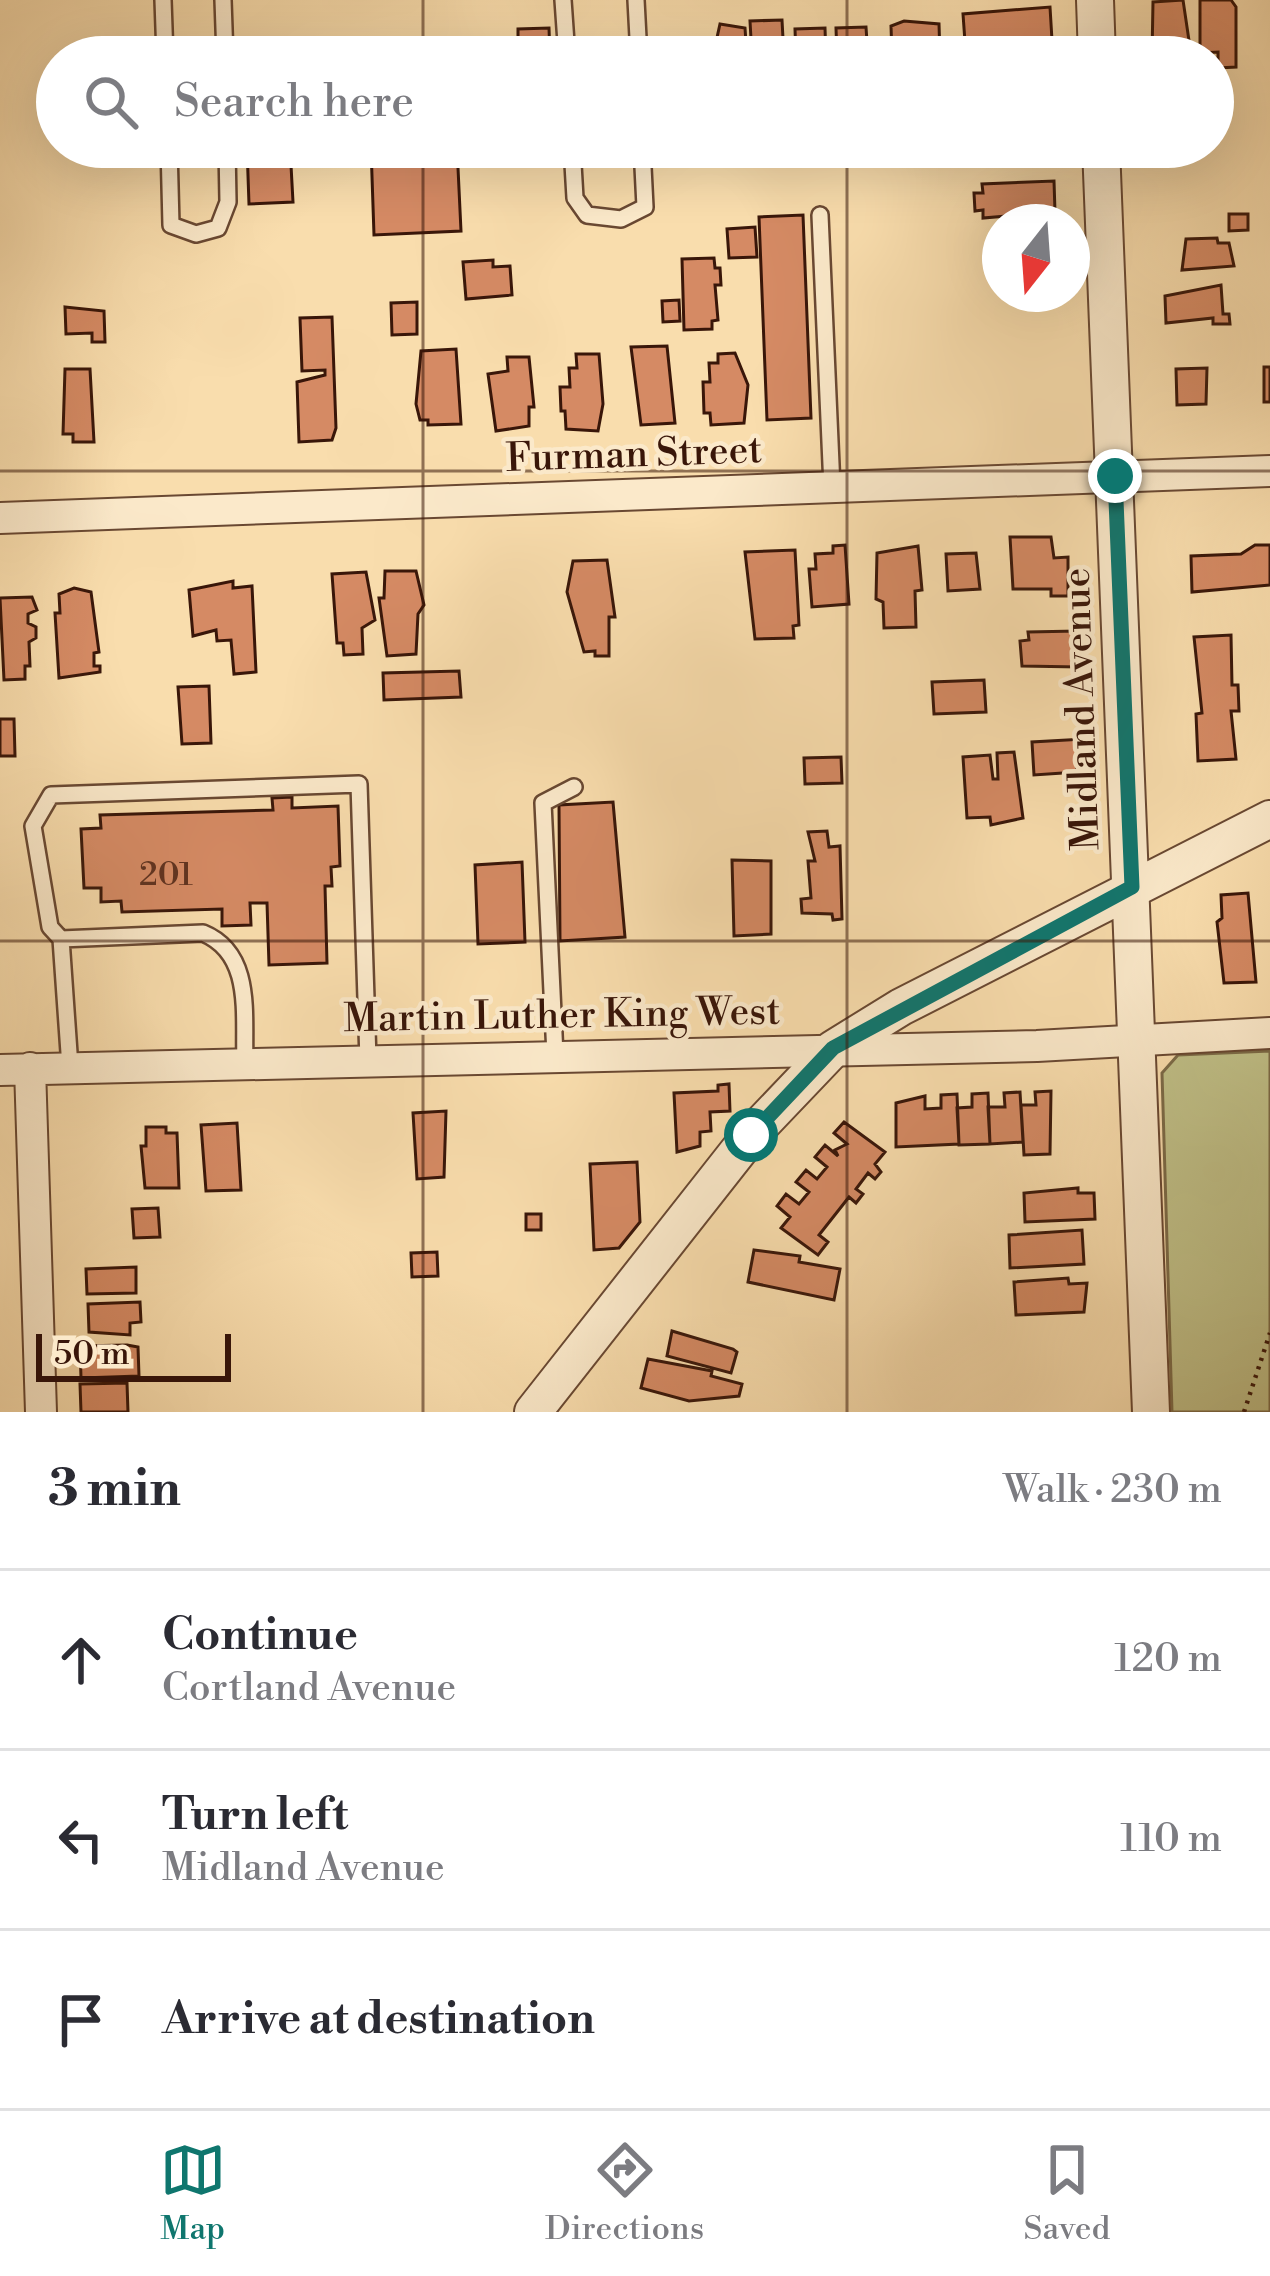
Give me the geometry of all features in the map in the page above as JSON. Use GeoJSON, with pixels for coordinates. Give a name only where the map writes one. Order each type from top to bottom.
{"type":"FeatureCollection","features":[{"type":"Feature","properties":{"kind":"street"},"geometry":{"type":"LineString","coordinates":[[1095,0],[1096,36]]}},
{"type":"Feature","properties":{"kind":"street","name":"Midland Avenue"},"geometry":{"type":"LineString","coordinates":[[1102,168],[1151,1412]]}},
{"type":"Feature","properties":{"kind":"street","name":"Furman Street"},"geometry":{"type":"LineString","coordinates":[[0,518],[1270,471]]}},
{"type":"Feature","properties":{"kind":"street"},"geometry":{"type":"LineString","coordinates":[[533,1412],[751,1135],[833,1048],[1132,887],[1270,819]]}},
{"type":"Feature","properties":{"kind":"street","name":"Martin Luther King West"},"geometry":{"type":"LineString","coordinates":[[15,1069],[1270,1033]]}},
{"type":"Feature","properties":{"kind":"street"},"geometry":{"type":"LineString","coordinates":[[15,1069],[41,1412]]}},
{"type":"Feature","properties":{"kind":"lane"},"geometry":{"type":"LineString","coordinates":[[164,0],[165,36]]}},
{"type":"Feature","properties":{"kind":"lane"},"geometry":{"type":"LineString","coordinates":[[224,0],[225,36]]}},
{"type":"Feature","properties":{"kind":"lane"},"geometry":{"type":"LineString","coordinates":[[563,0],[566,36]]}},
{"type":"Feature","properties":{"kind":"lane"},"geometry":{"type":"LineString","coordinates":[[636,0],[638,36]]}},
{"type":"Feature","properties":{"kind":"lane"},"geometry":{"type":"LineString","coordinates":[[170,168],[171,225],[196,234],[218,228],[229,202],[228,168]]}},
{"type":"Feature","properties":{"kind":"lane"},"geometry":{"type":"LineString","coordinates":[[573,168],[574,198],[587,215],[621,219],[645,207],[643,168]]}},
{"type":"Feature","properties":{"kind":"lane"},"geometry":{"type":"LineString","coordinates":[[820,215],[832,487]]}},
{"type":"Feature","properties":{"kind":"lane"},"geometry":{"type":"LineString","coordinates":[[70,1067],[62,938],[50,927],[42,906],[33,826],[51,794],[359,784],[368,1060]]}},
{"type":"Feature","properties":{"kind":"lane"},"geometry":{"type":"LineString","coordinates":[[555,1055],[543,802],[574,787]]}},
{"type":"Feature","properties":{"kind":"lane"},"geometry":{"type":"LineString","coordinates":[[62,938],[203,933],[220,940],[238,963],[245,1063]]}},
{"type":"Feature","properties":{"kind":"path"},"geometry":{"type":"LineString","coordinates":[[1244,1412],[1270,1333]]}},
{"type":"Feature","properties":{"kind":"green space"},"geometry":{"type":"Polygon","coordinates":[[[1270,1051],[1270,1412],[1172,1412],[1162,1073],[1178,1055],[1270,1051]]]}},
{"type":"Feature","properties":{"kind":"building"},"geometry":{"type":"Polygon","coordinates":[[[1183,0],[1188,36],[1152,36],[1153,2],[1183,0]]]}},
{"type":"Feature","properties":{"kind":"building"},"geometry":{"type":"Polygon","coordinates":[[[1200,0],[1231,0],[1236,7],[1236,67],[1234,36],[1200,36],[1200,0]]]}},
{"type":"Feature","properties":{"kind":"building"},"geometry":{"type":"Polygon","coordinates":[[[1050,7],[1052,36],[965,36],[963,14],[1050,7]]]}},
{"type":"Feature","properties":{"kind":"building"},"geometry":{"type":"Polygon","coordinates":[[[782,20],[783,36],[751,36],[750,21],[782,20]]]}},
{"type":"Feature","properties":{"kind":"building"},"geometry":{"type":"Polygon","coordinates":[[[904,21],[939,24],[939,36],[891,36],[891,26],[904,21]]]}},
{"type":"Feature","properties":{"kind":"building"},"geometry":{"type":"Polygon","coordinates":[[[720,24],[745,28],[746,36],[717,36],[720,24]]]}},
{"type":"Feature","properties":{"kind":"building"},"geometry":{"type":"Polygon","coordinates":[[[866,27],[867,36],[836,36],[836,28],[866,27]]]}},
{"type":"Feature","properties":{"kind":"building"},"geometry":{"type":"Polygon","coordinates":[[[549,28],[549,36],[518,36],[518,29],[549,28]]]}},
{"type":"Feature","properties":{"kind":"building"},"geometry":{"type":"Polygon","coordinates":[[[825,28],[825,36],[795,36],[795,29],[825,28]]]}},
{"type":"Feature","properties":{"kind":"building"},"geometry":{"type":"Polygon","coordinates":[[[248,168],[291,168],[293,202],[249,204],[248,168]]]}},
{"type":"Feature","properties":{"kind":"building"},"geometry":{"type":"Polygon","coordinates":[[[372,168],[458,168],[461,231],[374,235],[372,168]]]}},
{"type":"Feature","properties":{"kind":"building"},"geometry":{"type":"Polygon","coordinates":[[[1054,181],[1055,204],[982,204],[982,210],[975,211],[974,193],[983,193],[982,184],[1054,181]]]}},
{"type":"Feature","properties":{"kind":"building"},"geometry":{"type":"Polygon","coordinates":[[[1229,214],[1248,214],[1248,230],[1229,231],[1229,214]]]}},
{"type":"Feature","properties":{"kind":"building"},"geometry":{"type":"Polygon","coordinates":[[[803,215],[811,418],[767,420],[759,217],[803,215]]]}},
{"type":"Feature","properties":{"kind":"building"},"geometry":{"type":"Polygon","coordinates":[[[755,227],[757,257],[729,258],[727,229],[755,227]]]}},
{"type":"Feature","properties":{"kind":"building"},"geometry":{"type":"Polygon","coordinates":[[[1217,238],[1218,243],[1229,243],[1234,266],[1182,270],[1186,239],[1217,238]]]}},
{"type":"Feature","properties":{"kind":"building"},"geometry":{"type":"Polygon","coordinates":[[[714,258],[715,268],[720,268],[721,285],[715,285],[718,320],[712,321],[712,329],[684,330],[682,259],[714,258]]]}},
{"type":"Feature","properties":{"kind":"building"},"geometry":{"type":"Polygon","coordinates":[[[493,260],[493,267],[510,266],[512,295],[466,299],[463,262],[493,260]]]}},
{"type":"Feature","properties":{"kind":"building"},"geometry":{"type":"Polygon","coordinates":[[[1221,285],[1223,314],[1229,314],[1230,324],[1213,324],[1213,318],[1166,323],[1165,296],[1221,285]]]}},
{"type":"Feature","properties":{"kind":"building"},"geometry":{"type":"Polygon","coordinates":[[[679,300],[680,321],[663,322],[662,301],[679,300]]]}},
{"type":"Feature","properties":{"kind":"building"},"geometry":{"type":"Polygon","coordinates":[[[417,302],[417,334],[392,335],[391,303],[417,302]]]}},
{"type":"Feature","properties":{"kind":"building"},"geometry":{"type":"Polygon","coordinates":[[[65,307],[104,311],[105,342],[92,342],[92,333],[66,334],[65,307]]]}},
{"type":"Feature","properties":{"kind":"building"},"geometry":{"type":"Polygon","coordinates":[[[332,317],[336,428],[332,440],[299,442],[297,382],[325,375],[325,370],[302,371],[300,318],[332,317]]]}},
{"type":"Feature","properties":{"kind":"building"},"geometry":{"type":"Polygon","coordinates":[[[667,346],[675,423],[641,425],[631,347],[667,346]]]}},
{"type":"Feature","properties":{"kind":"building"},"geometry":{"type":"Polygon","coordinates":[[[456,349],[461,424],[428,425],[428,420],[420,420],[416,404],[421,351],[456,349]]]}},
{"type":"Feature","properties":{"kind":"building"},"geometry":{"type":"Polygon","coordinates":[[[735,353],[748,385],[744,423],[711,425],[710,413],[704,413],[703,382],[710,382],[709,363],[718,363],[718,354],[735,353]]]}},
{"type":"Feature","properties":{"kind":"building"},"geometry":{"type":"Polygon","coordinates":[[[576,354],[599,354],[603,404],[598,431],[566,429],[560,387],[570,387],[569,368],[577,368],[576,354]]]}},
{"type":"Feature","properties":{"kind":"building"},"geometry":{"type":"Polygon","coordinates":[[[507,357],[529,357],[534,407],[529,407],[529,426],[496,431],[488,374],[508,371],[507,357]]]}},
{"type":"Feature","properties":{"kind":"building"},"geometry":{"type":"Polygon","coordinates":[[[1264,367],[1270,367],[1270,402],[1264,402],[1264,367]]]}},
{"type":"Feature","properties":{"kind":"building"},"geometry":{"type":"Polygon","coordinates":[[[1207,368],[1206,404],[1177,405],[1176,369],[1207,368]]]}},
{"type":"Feature","properties":{"kind":"building"},"geometry":{"type":"Polygon","coordinates":[[[65,369],[90,369],[94,442],[73,442],[73,434],[63,434],[65,369]]]}},
{"type":"Feature","properties":{"kind":"building"},"geometry":{"type":"Polygon","coordinates":[[[1010,537],[1051,537],[1054,558],[1068,557],[1068,596],[1051,596],[1051,589],[1013,589],[1010,537]]]}},
{"type":"Feature","properties":{"kind":"building"},"geometry":{"type":"Polygon","coordinates":[[[845,545],[849,604],[812,607],[809,569],[816,569],[815,554],[833,553],[833,546],[845,545]]]}},
{"type":"Feature","properties":{"kind":"building"},"geometry":{"type":"Polygon","coordinates":[[[1255,545],[1270,545],[1270,585],[1192,592],[1191,556],[1241,554],[1255,545]]]}},
{"type":"Feature","properties":{"kind":"building"},"geometry":{"type":"Polygon","coordinates":[[[918,546],[922,590],[915,591],[916,627],[884,628],[883,602],[876,599],[877,553],[918,546]]]}},
{"type":"Feature","properties":{"kind":"building"},"geometry":{"type":"Polygon","coordinates":[[[795,550],[799,625],[793,626],[794,638],[755,639],[745,552],[795,550]]]}},
{"type":"Feature","properties":{"kind":"building"},"geometry":{"type":"Polygon","coordinates":[[[976,553],[980,589],[948,591],[946,554],[976,553]]]}},
{"type":"Feature","properties":{"kind":"building"},"geometry":{"type":"Polygon","coordinates":[[[607,560],[615,617],[609,617],[609,656],[595,656],[595,651],[584,652],[567,592],[573,561],[607,560]]]}},
{"type":"Feature","properties":{"kind":"building"},"geometry":{"type":"Polygon","coordinates":[[[385,571],[416,571],[424,605],[418,614],[416,654],[387,656],[379,598],[384,598],[385,571]]]}},
{"type":"Feature","properties":{"kind":"building"},"geometry":{"type":"Polygon","coordinates":[[[366,572],[375,620],[362,628],[363,654],[344,655],[343,643],[337,643],[332,574],[366,572]]]}},
{"type":"Feature","properties":{"kind":"building"},"geometry":{"type":"Polygon","coordinates":[[[233,581],[233,588],[252,586],[256,672],[234,674],[231,640],[217,641],[216,630],[193,636],[189,590],[233,581]]]}},
{"type":"Feature","properties":{"kind":"building"},"geometry":{"type":"Polygon","coordinates":[[[74,588],[91,592],[99,652],[94,653],[94,666],[100,666],[100,672],[59,678],[55,613],[60,613],[59,594],[74,588]]]}},
{"type":"Feature","properties":{"kind":"building"},"geometry":{"type":"Polygon","coordinates":[[[32,597],[37,610],[28,614],[28,623],[36,627],[36,638],[29,642],[30,666],[25,666],[25,679],[4,680],[0,598],[32,597]]]}},
{"type":"Feature","properties":{"kind":"building"},"geometry":{"type":"Polygon","coordinates":[[[1077,631],[1079,667],[1022,666],[1020,641],[1029,640],[1028,632],[1077,631]]]}},
{"type":"Feature","properties":{"kind":"building"},"geometry":{"type":"Polygon","coordinates":[[[1231,635],[1232,685],[1238,685],[1239,711],[1231,711],[1236,759],[1198,761],[1196,714],[1202,713],[1194,637],[1231,635]]]}},
{"type":"Feature","properties":{"kind":"building"},"geometry":{"type":"Polygon","coordinates":[[[459,671],[461,697],[384,700],[383,673],[459,671]]]}},
{"type":"Feature","properties":{"kind":"building"},"geometry":{"type":"Polygon","coordinates":[[[984,680],[986,712],[934,714],[932,682],[984,680]]]}},
{"type":"Feature","properties":{"kind":"building"},"geometry":{"type":"Polygon","coordinates":[[[209,686],[211,743],[182,744],[178,687],[209,686]]]}},
{"type":"Feature","properties":{"kind":"building"},"geometry":{"type":"Polygon","coordinates":[[[0,719],[14,719],[15,756],[0,756],[0,719]]]}},
{"type":"Feature","properties":{"kind":"building"},"geometry":{"type":"Polygon","coordinates":[[[1084,739],[1085,759],[1076,760],[1077,772],[1034,775],[1032,742],[1084,739]]]}},
{"type":"Feature","properties":{"kind":"building"},"geometry":{"type":"Polygon","coordinates":[[[1014,752],[1023,818],[991,825],[990,817],[967,818],[963,757],[990,755],[993,779],[998,779],[997,753],[1014,752]]]}},
{"type":"Feature","properties":{"kind":"building"},"geometry":{"type":"Polygon","coordinates":[[[841,757],[842,783],[805,784],[804,758],[841,757]]]}},
{"type":"Feature","properties":{"kind":"building"},"geometry":{"type":"Polygon","coordinates":[[[292,797],[292,808],[338,806],[340,866],[331,867],[332,886],[325,886],[327,963],[269,965],[267,903],[250,903],[251,925],[222,926],[222,909],[122,912],[121,901],[101,902],[101,888],[84,888],[81,829],[101,828],[100,815],[273,810],[272,798],[292,797]]]}},
{"type":"Feature","properties":{"kind":"building"},"geometry":{"type":"Polygon","coordinates":[[[613,802],[625,937],[560,941],[559,805],[613,802]]]}},
{"type":"Feature","properties":{"kind":"building"},"geometry":{"type":"Polygon","coordinates":[[[827,831],[829,847],[840,846],[842,919],[802,913],[801,899],[811,898],[808,861],[815,861],[808,832],[827,831]]]}},
{"type":"Feature","properties":{"kind":"building"},"geometry":{"type":"Polygon","coordinates":[[[732,860],[771,861],[771,934],[734,936],[732,860]]]}},
{"type":"Feature","properties":{"kind":"building"},"geometry":{"type":"Polygon","coordinates":[[[522,862],[525,942],[478,944],[475,865],[522,862]]]}},
{"type":"Feature","properties":{"kind":"building"},"geometry":{"type":"Polygon","coordinates":[[[1248,893],[1256,982],[1224,983],[1217,922],[1222,918],[1221,895],[1248,893]]]}},
{"type":"Feature","properties":{"kind":"building"},"geometry":{"type":"Polygon","coordinates":[[[729,1084],[730,1111],[710,1112],[711,1131],[700,1132],[700,1146],[677,1152],[674,1093],[718,1091],[718,1085],[729,1084]]]}},
{"type":"Feature","properties":{"kind":"building"},"geometry":{"type":"Polygon","coordinates":[[[1051,1091],[1050,1154],[1024,1155],[1021,1105],[1036,1105],[1035,1092],[1051,1091]]]}},
{"type":"Feature","properties":{"kind":"building"},"geometry":{"type":"Polygon","coordinates":[[[1020,1092],[1023,1142],[990,1144],[988,1107],[1005,1107],[1004,1093],[1020,1092]]]}},
{"type":"Feature","properties":{"kind":"building"},"geometry":{"type":"Polygon","coordinates":[[[988,1093],[990,1144],[959,1145],[957,1108],[972,1107],[972,1094],[988,1093]]]}},
{"type":"Feature","properties":{"kind":"building"},"geometry":{"type":"Polygon","coordinates":[[[957,1094],[959,1144],[896,1147],[896,1103],[925,1096],[925,1109],[941,1108],[941,1095],[957,1094]]]}},
{"type":"Feature","properties":{"kind":"building"},"geometry":{"type":"Polygon","coordinates":[[[446,1111],[444,1177],[417,1179],[413,1113],[446,1111]]]}},
{"type":"Feature","properties":{"kind":"building"},"geometry":{"type":"Polygon","coordinates":[[[844,1122],[885,1152],[875,1164],[881,1172],[875,1179],[868,1173],[856,1189],[863,1194],[856,1203],[849,1197],[819,1235],[828,1242],[818,1255],[781,1228],[790,1217],[777,1206],[786,1194],[799,1204],[809,1192],[796,1182],[806,1170],[817,1179],[827,1167],[815,1157],[825,1145],[838,1156],[835,1150],[847,1144],[834,1133],[844,1122]]]}},
{"type":"Feature","properties":{"kind":"building"},"geometry":{"type":"Polygon","coordinates":[[[237,1123],[241,1190],[206,1191],[201,1125],[237,1123]]]}},
{"type":"Feature","properties":{"kind":"building"},"geometry":{"type":"Polygon","coordinates":[[[146,1127],[166,1127],[166,1133],[177,1133],[179,1188],[145,1188],[141,1146],[146,1146],[146,1127]]]}},
{"type":"Feature","properties":{"kind":"building"},"geometry":{"type":"Polygon","coordinates":[[[637,1162],[640,1222],[619,1248],[594,1250],[590,1164],[637,1162]]]}},
{"type":"Feature","properties":{"kind":"building"},"geometry":{"type":"Polygon","coordinates":[[[1078,1188],[1078,1193],[1094,1193],[1095,1219],[1025,1222],[1024,1193],[1078,1188]]]}},
{"type":"Feature","properties":{"kind":"building"},"geometry":{"type":"Polygon","coordinates":[[[158,1208],[160,1237],[134,1238],[132,1209],[158,1208]]]}},
{"type":"Feature","properties":{"kind":"building"},"geometry":{"type":"Polygon","coordinates":[[[526,1214],[541,1214],[541,1230],[526,1230],[526,1214]]]}},
{"type":"Feature","properties":{"kind":"building"},"geometry":{"type":"Polygon","coordinates":[[[1082,1230],[1084,1264],[1010,1268],[1009,1235],[1082,1230]]]}},
{"type":"Feature","properties":{"kind":"building"},"geometry":{"type":"Polygon","coordinates":[[[754,1250],[800,1256],[799,1262],[840,1269],[834,1300],[748,1282],[754,1250]]]}},
{"type":"Feature","properties":{"kind":"building"},"geometry":{"type":"Polygon","coordinates":[[[437,1252],[438,1276],[412,1277],[411,1253],[437,1252]]]}},
{"type":"Feature","properties":{"kind":"building"},"geometry":{"type":"Polygon","coordinates":[[[136,1267],[136,1293],[87,1294],[86,1269],[136,1267]]]}},
{"type":"Feature","properties":{"kind":"building"},"geometry":{"type":"Polygon","coordinates":[[[1068,1278],[1069,1284],[1087,1283],[1084,1312],[1016,1315],[1014,1282],[1068,1278]]]}},
{"type":"Feature","properties":{"kind":"building"},"geometry":{"type":"Polygon","coordinates":[[[140,1302],[141,1322],[130,1323],[130,1335],[89,1332],[88,1304],[140,1302]]]}},
{"type":"Feature","properties":{"kind":"building"},"geometry":{"type":"Polygon","coordinates":[[[672,1331],[733,1349],[737,1352],[731,1373],[667,1356],[672,1331]]]}},
{"type":"Feature","properties":{"kind":"building"},"geometry":{"type":"Polygon","coordinates":[[[80,1346],[138,1347],[139,1376],[81,1378],[80,1346]]]}},
{"type":"Feature","properties":{"kind":"building"},"geometry":{"type":"Polygon","coordinates":[[[648,1359],[712,1371],[711,1376],[742,1384],[739,1396],[689,1401],[641,1388],[648,1359]]]}},
{"type":"Feature","properties":{"kind":"building"},"geometry":{"type":"Polygon","coordinates":[[[127,1383],[128,1412],[81,1412],[80,1384],[127,1383]]]}},
{"type":"Feature","properties":{"kind":"route"},"geometry":{"type":"LineString","coordinates":[[751,1135],[833,1048],[901,1007],[1132,887],[1115,476]]}}]}
